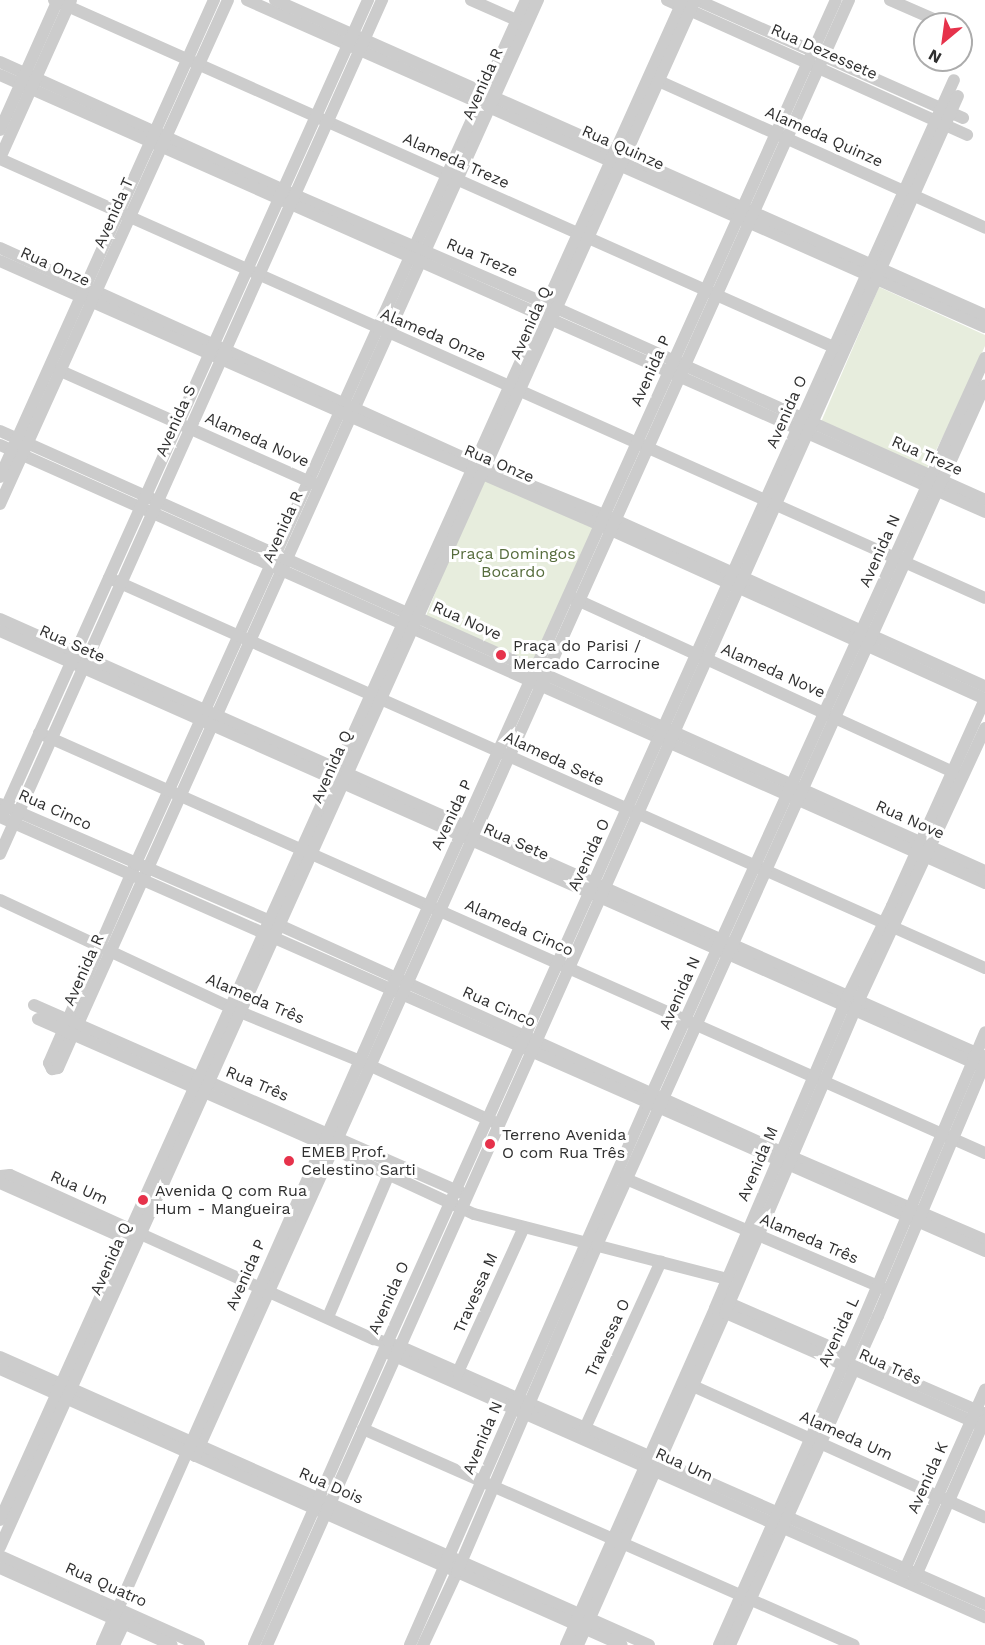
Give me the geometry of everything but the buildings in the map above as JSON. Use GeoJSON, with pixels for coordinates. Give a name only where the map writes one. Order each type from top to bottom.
{"type":"FeatureCollection","features":[{"type":"Feature","properties":{"kind":"street","name":"Avenida T"},"geometry":{"type":"LineString","coordinates":[[193,62],[214,0]]}},
{"type":"Feature","properties":{"kind":"street","name":"Avenida T"},"geometry":{"type":"LineString","coordinates":[[0,504],[20,447],[193,62],[228,0]]}},
{"type":"Feature","properties":{"kind":"street","name":"Rua Quinze"},"geometry":{"type":"LineString","coordinates":[[247,0],[362,45],[746,214],[875,272],[985,327]]}},
{"type":"Feature","properties":{"kind":"street","name":"Rua Quinze"},"geometry":{"type":"LineString","coordinates":[[275,0],[350,40]]}},
{"type":"Feature","properties":{"kind":"street","name":"Avenida S"},"geometry":{"type":"LineString","coordinates":[[287,198],[316,116],[368,0]]}},
{"type":"Feature","properties":{"kind":"street","name":"Avenida S"},"geometry":{"type":"LineString","coordinates":[[6,815],[51,738],[79,660],[287,198],[328,122],[382,0]]}},
{"type":"Feature","properties":{"kind":"street"},"geometry":{"type":"LineString","coordinates":[[471,0],[522,22]]}},
{"type":"Feature","properties":{"kind":"street","name":"Avenida R"},"geometry":{"type":"LineString","coordinates":[[522,22],[526,0]]}},
{"type":"Feature","properties":{"kind":"street","name":"Avenida R"},"geometry":{"type":"LineString","coordinates":[[54,1066],[139,871],[522,22],[538,0]]}},
{"type":"Feature","properties":{"kind":"street","name":"Rua Dezessete"},"geometry":{"type":"LineString","coordinates":[[667,0],[689,3],[947,117],[967,135]]}},
{"type":"Feature","properties":{"kind":"street","name":"Avenida P"},"geometry":{"type":"LineString","coordinates":[[816,60],[836,0]]}},
{"type":"Feature","properties":{"kind":"street","name":"Avenida P"},"geometry":{"type":"LineString","coordinates":[[114,1645],[121,1616],[192,1449],[746,214],[816,60],[849,0]]}},
{"type":"Feature","properties":{"kind":"street"},"geometry":{"type":"LineString","coordinates":[[890,0],[917,12]]}},
{"type":"Feature","properties":{"kind":"street","name":"Alameda Treze"},"geometry":{"type":"LineString","coordinates":[[62,2],[839,350]]}},
{"type":"Feature","properties":{"kind":"street"},"geometry":{"type":"LineString","coordinates":[[0,159],[28,81],[62,2]]}},
{"type":"Feature","properties":{"kind":"street","name":"Avenida Q"},"geometry":{"type":"LineString","coordinates":[[0,1520],[107,1295],[477,468],[689,3]]}},
{"type":"Feature","properties":{"kind":"street","name":"Rua Treze"},"geometry":{"type":"LineString","coordinates":[[0,62],[28,81],[287,198],[548,311],[934,483],[985,500]]}},
{"type":"Feature","properties":{"kind":"street","name":"Rua Treze"},"geometry":{"type":"LineString","coordinates":[[0,75],[28,81]]}},
{"type":"Feature","properties":{"kind":"street","name":"Alameda Quinze"},"geometry":{"type":"LineString","coordinates":[[653,79],[985,228]]}},
{"type":"Feature","properties":{"kind":"street","name":"Avenida O"},"geometry":{"type":"LineString","coordinates":[[947,117],[954,80]]}},
{"type":"Feature","properties":{"kind":"street"},"geometry":{"type":"LineString","coordinates":[[0,130],[28,81]]}},
{"type":"Feature","properties":{"kind":"street","name":"Avenida O"},"geometry":{"type":"LineString","coordinates":[[667,736],[696,655],[777,505],[806,426],[839,350],[958,96]]}},
{"type":"Feature","properties":{"kind":"street","name":"Alameda Onze"},"geometry":{"type":"LineString","coordinates":[[0,159],[985,598]]}},
{"type":"Feature","properties":{"kind":"street","name":"Rua Onze"},"geometry":{"type":"LineString","coordinates":[[0,248],[89,294],[477,468],[608,522],[865,638],[985,686]]}},
{"type":"Feature","properties":{"kind":"street","name":"Rua Onze"},"geometry":{"type":"LineString","coordinates":[[0,261],[89,294]]}},
{"type":"Feature","properties":{"kind":"street","name":"Rua Quinze"},"geometry":{"type":"LineString","coordinates":[[875,272],[985,315]]}},
{"type":"Feature","properties":{"kind":"street","name":"Avenida N"},"geometry":{"type":"LineString","coordinates":[[974,409],[985,358]]}},
{"type":"Feature","properties":{"kind":"street","name":"Alameda Nove"},"geometry":{"type":"LineString","coordinates":[[55,369],[314,484]]}},
{"type":"Feature","properties":{"kind":"street","name":"Avenida N"},"geometry":{"type":"LineString","coordinates":[[414,1645],[454,1565],[591,1244],[762,869],[934,483],[985,385]]}},
{"type":"Feature","properties":{"kind":"street","name":"Avenida O"},"geometry":{"type":"LineString","coordinates":[[267,1645],[322,1507],[461,1192],[667,736],[708,660],[765,500],[806,426]]}},
{"type":"Feature","properties":{"kind":"street","name":"Rua Nove"},"geometry":{"type":"LineString","coordinates":[[0,431],[20,447],[924,850],[985,883]]}},
{"type":"Feature","properties":{"kind":"street","name":"Rua Nove"},"geometry":{"type":"LineString","coordinates":[[0,445],[20,447]]}},
{"type":"Feature","properties":{"kind":"street","name":"Avenida T"},"geometry":{"type":"LineString","coordinates":[[0,477],[20,447]]}},
{"type":"Feature","properties":{"kind":"street","name":"Rua Treze"},"geometry":{"type":"LineString","coordinates":[[934,483],[985,512]]}},
{"type":"Feature","properties":{"kind":"street","name":"Alameda Sete"},"geometry":{"type":"LineString","coordinates":[[115,580],[632,813],[985,968]]}},
{"type":"Feature","properties":{"kind":"street","name":"Alameda Nove"},"geometry":{"type":"LineString","coordinates":[[574,599],[957,774]]}},
{"type":"Feature","properties":{"kind":"street","name":"Rua Sete"},"geometry":{"type":"LineString","coordinates":[[0,619],[79,660]]}},
{"type":"Feature","properties":{"kind":"street","name":"Rua Sete"},"geometry":{"type":"LineString","coordinates":[[0,630],[79,660],[341,774],[981,1062]]}},
{"type":"Feature","properties":{"kind":"street","name":"Rua Onze"},"geometry":{"type":"LineString","coordinates":[[865,638],[985,699]]}},
{"type":"Feature","properties":{"kind":"street","name":"Avenida S"},"geometry":{"type":"LineString","coordinates":[[0,854],[6,815],[39,733],[79,660]]}},
{"type":"Feature","properties":{"kind":"street","name":"Avenida M"},"geometry":{"type":"LineString","coordinates":[[566,1645],[582,1622],[618,1541],[722,1306],[851,1003],[924,850],[957,774],[985,699]]}},
{"type":"Feature","properties":{"kind":"street","name":"Avenida M"},"geometry":{"type":"LineString","coordinates":[[957,774],[985,728]]}},
{"type":"Feature","properties":{"kind":"street","name":"Alameda Cinco"},"geometry":{"type":"LineString","coordinates":[[39,733],[985,1153]]}},
{"type":"Feature","properties":{"kind":"street","name":"Rua Cinco"},"geometry":{"type":"LineString","coordinates":[[6,815],[139,871],[275,923],[399,987]]}},
{"type":"Feature","properties":{"kind":"street","name":"Rua Nove"},"geometry":{"type":"LineString","coordinates":[[924,850],[985,871]]}},
{"type":"Feature","properties":{"kind":"street","name":"Rua Cinco"},"geometry":{"type":"LineString","coordinates":[[139,871],[269,935],[399,987],[914,1215],[985,1251]]}},
{"type":"Feature","properties":{"kind":"street","name":"Alameda Três"},"geometry":{"type":"LineString","coordinates":[[0,900],[104,951],[235,1010],[365,1063],[493,1121]]}},
{"type":"Feature","properties":{"kind":"street","name":"Rua Três"},"geometry":{"type":"LineString","coordinates":[[34,1005],[70,1028]]}},
{"type":"Feature","properties":{"kind":"street","name":"Rua Três"},"geometry":{"type":"LineString","coordinates":[[38,1019],[70,1028],[331,1141],[461,1192]]}},
{"type":"Feature","properties":{"kind":"street","name":"Avenida L"},"geometry":{"type":"LineString","coordinates":[[730,1645],[746,1597],[981,1062],[985,1032]]}},
{"type":"Feature","properties":{"kind":"street","name":"Rua Três"},"geometry":{"type":"LineString","coordinates":[[331,1141],[389,1174],[455,1206],[524,1227],[727,1279]]}},
{"type":"Feature","properties":{"kind":"street"},"geometry":{"type":"LineString","coordinates":[[328,1317],[389,1174]]}},
{"type":"Feature","properties":{"kind":"street","name":"Alameda Três"},"geometry":{"type":"LineString","coordinates":[[621,1177],[883,1289]]}},
{"type":"Feature","properties":{"kind":"street"},"geometry":{"type":"LineString","coordinates":[[0,1198],[4,1180]]}},
{"type":"Feature","properties":{"kind":"street","name":"Rua Um"},"geometry":{"type":"LineString","coordinates":[[4,1180],[328,1317],[391,1349],[909,1576],[985,1604]]}},
{"type":"Feature","properties":{"kind":"street","name":"Rua Cinco"},"geometry":{"type":"LineString","coordinates":[[914,1215],[985,1240]]}},
{"type":"Feature","properties":{"kind":"street","name":"Travessa M"},"geometry":{"type":"LineString","coordinates":[[458,1372],[524,1227]]}},
{"type":"Feature","properties":{"kind":"street","name":"Avenida M"},"geometry":{"type":"LineString","coordinates":[[652,1464],[693,1386],[722,1306],[727,1279],[753,1232]]}},
{"type":"Feature","properties":{"kind":"street","name":"Travessa O"},"geometry":{"type":"LineString","coordinates":[[585,1428],[661,1261]]}},
{"type":"Feature","properties":{"kind":"street","name":"Rua Três"},"geometry":{"type":"LineString","coordinates":[[722,1306],[981,1420]]}},
{"type":"Feature","properties":{"kind":"street","name":"Avenida O"},"geometry":{"type":"LineString","coordinates":[[254,1645],[363,1429],[391,1349]]}},
{"type":"Feature","properties":{"kind":"street","name":"Rua Um"},"geometry":{"type":"LineString","coordinates":[[391,1349],[458,1372],[522,1406],[585,1428],[652,1464]]}},
{"type":"Feature","properties":{"kind":"street","name":"Rua Dois"},"geometry":{"type":"LineString","coordinates":[[0,1358],[63,1391],[582,1622],[649,1645]]}},
{"type":"Feature","properties":{"kind":"street","name":"Rua Dois"},"geometry":{"type":"LineString","coordinates":[[0,1369],[63,1391]]}},
{"type":"Feature","properties":{"kind":"street","name":"Alameda Um"},"geometry":{"type":"LineString","coordinates":[[693,1386],[985,1516]]}},
{"type":"Feature","properties":{"kind":"street","name":"Avenida K"},"geometry":{"type":"LineString","coordinates":[[909,1576],[981,1420],[985,1390]]}},
{"type":"Feature","properties":{"kind":"street","name":"Avenida Q"},"geometry":{"type":"LineString","coordinates":[[0,1547],[63,1391]]}},
{"type":"Feature","properties":{"kind":"street"},"geometry":{"type":"LineString","coordinates":[[363,1429],[854,1645]]}},
{"type":"Feature","properties":{"kind":"street","name":"Rua Quatro"},"geometry":{"type":"LineString","coordinates":[[0,1556],[121,1616],[172,1645]]}},
{"type":"Feature","properties":{"kind":"street","name":"Rua Quatro"},"geometry":{"type":"LineString","coordinates":[[0,1568],[199,1645]]}},
{"type":"Feature","properties":{"kind":"street","name":"Rua Um"},"geometry":{"type":"LineString","coordinates":[[909,1576],[985,1617]]}},
{"type":"Feature","properties":{"kind":"street","name":"Avenida L"},"geometry":{"type":"LineString","coordinates":[[719,1645],[746,1597]]}},
{"type":"Feature","properties":{"kind":"street","name":"Avenida P"},"geometry":{"type":"LineString","coordinates":[[102,1645],[121,1616]]}},
{"type":"Feature","properties":{"kind":"street","name":"Avenida M"},"geometry":{"type":"LineString","coordinates":[[578,1645],[582,1622]]}},
{"type":"Feature","properties":{"kind":"street","name":"Rua Dois"},"geometry":{"type":"LineString","coordinates":[[582,1622],[622,1645]]}},
{"type":"Feature","properties":{"kind":"green space"},"geometry":{"type":"Polygon","coordinates":[[[879,287],[985,335],[985,346],[962,399],[926,470],[821,422],[879,287]]]}},
{"type":"Feature","properties":{"kind":"green space","name":"Praça Domingos Bocardo"},"geometry":{"type":"Polygon","coordinates":[[[482,477],[599,524],[542,665],[425,618],[482,477]]]}},
{"type":"Feature","properties":{"kind":"place","name":"Praça do Parisi / Mercado Carrocine"},"geometry":{"type":"Point","coordinates":[501,655]}},
{"type":"Feature","properties":{"kind":"place","name":"Terreno Avenida O com Rua Três"},"geometry":{"type":"Point","coordinates":[490,1144]}},
{"type":"Feature","properties":{"kind":"place","name":"EMEB Prof. Celestino Sarti"},"geometry":{"type":"Point","coordinates":[289,1161]}},
{"type":"Feature","properties":{"kind":"place","name":"Avenida Q com Rua Hum - Mangueira"},"geometry":{"type":"Point","coordinates":[143,1200]}}]}
